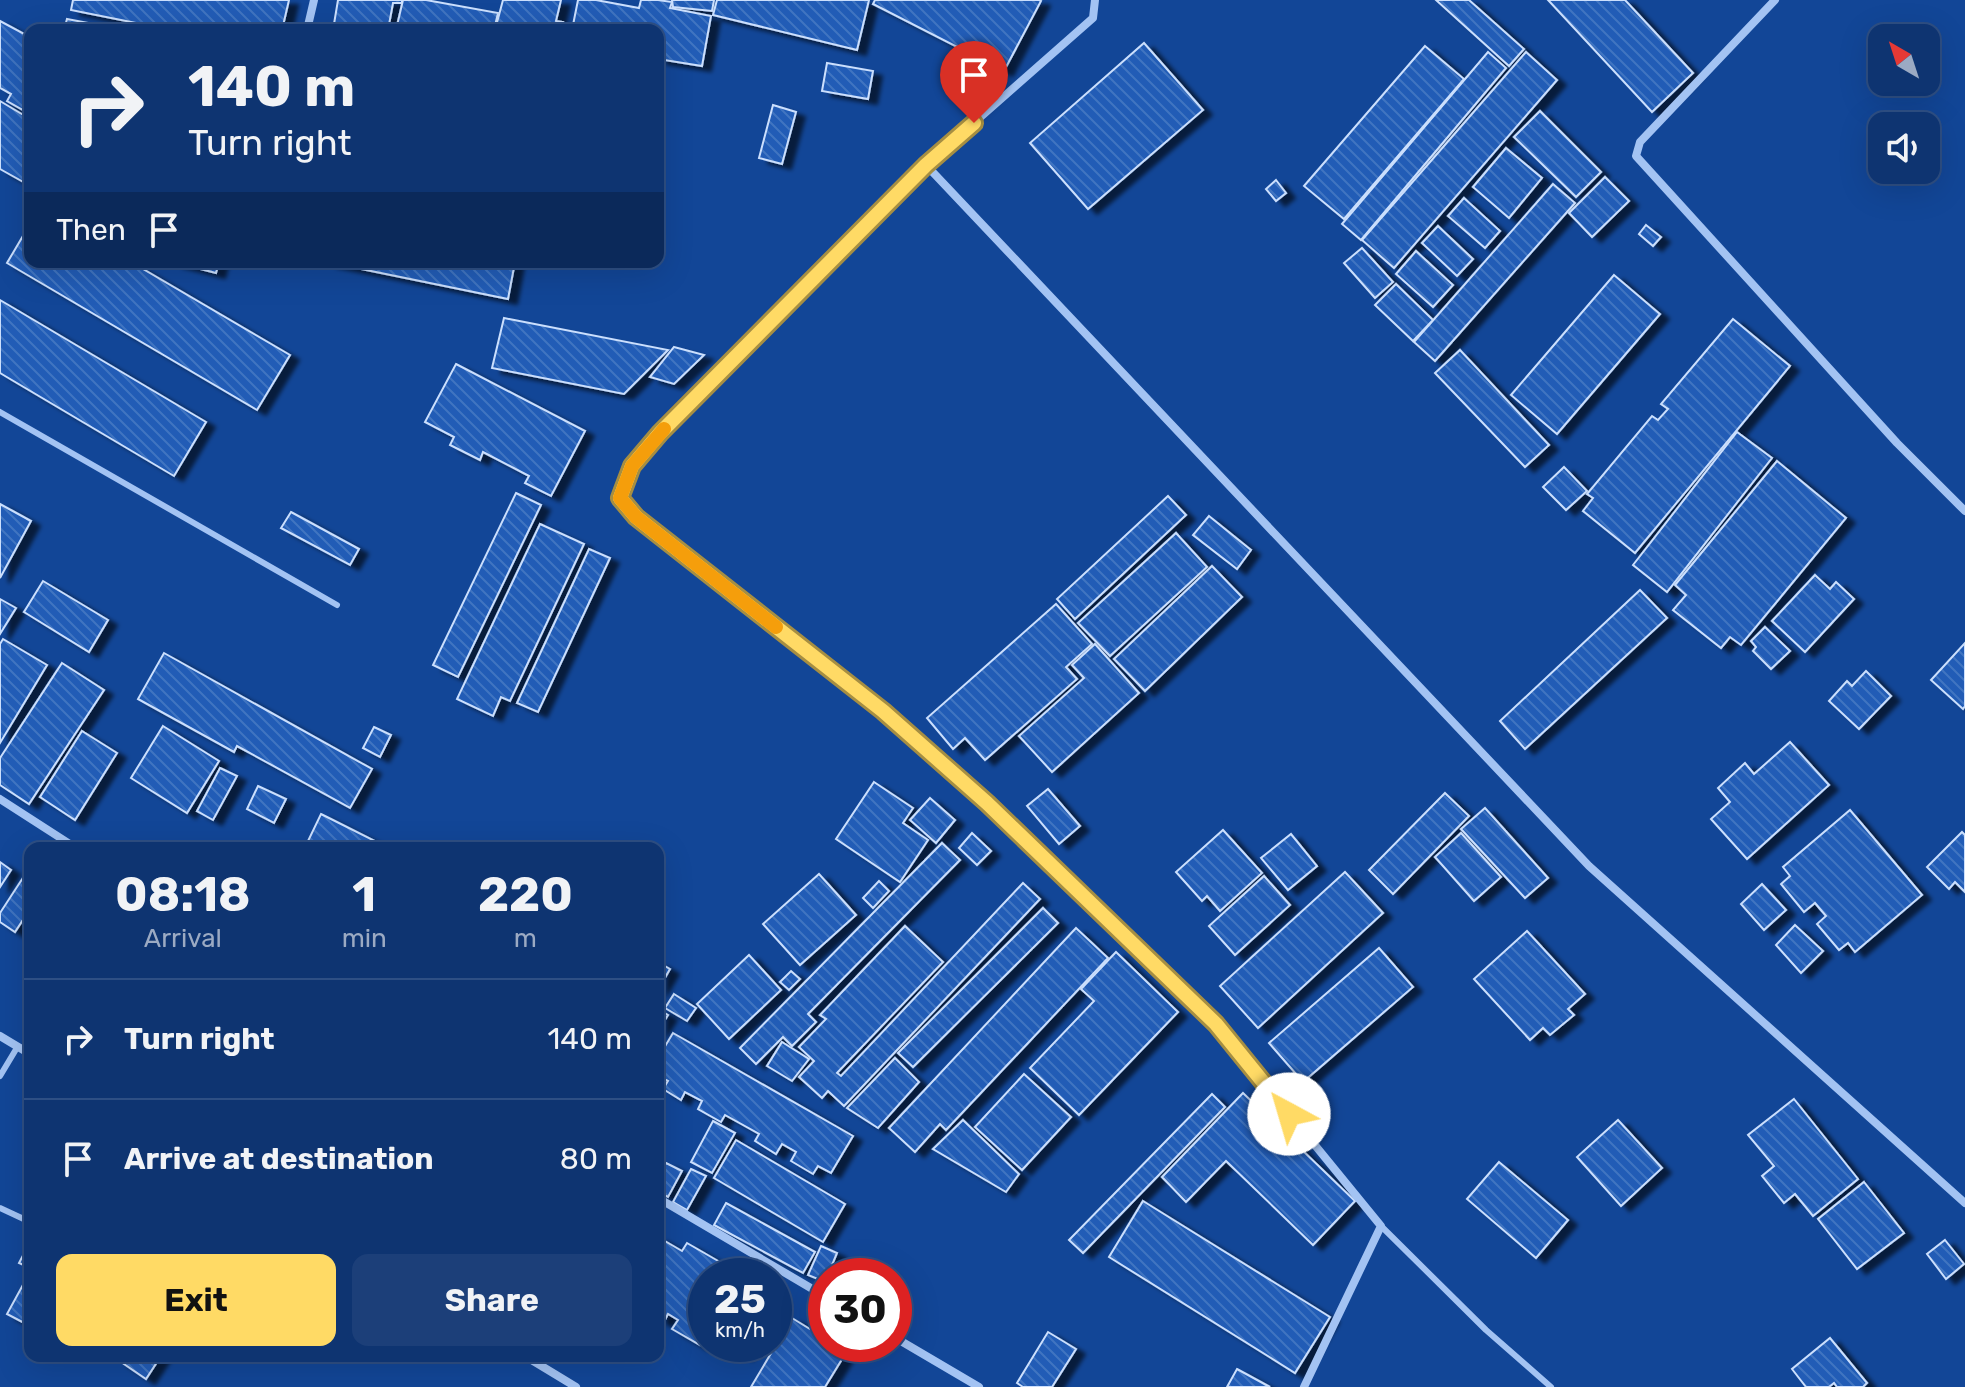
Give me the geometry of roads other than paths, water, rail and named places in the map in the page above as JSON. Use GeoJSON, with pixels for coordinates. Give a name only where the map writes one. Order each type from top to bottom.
{"type":"FeatureCollection","features":[{"type":"Feature","properties":{"kind":"street"},"geometry":{"type":"LineString","coordinates":[[308,24],[314,0]]}},
{"type":"Feature","properties":{"kind":"street"},"geometry":{"type":"LineString","coordinates":[[1095,0],[1093,18],[926,165],[660,433],[632,466],[620,498],[636,517],[883,711],[998,814],[1216,1024],[1381,1226],[1304,1387]]}},
{"type":"Feature","properties":{"kind":"street"},"geometry":{"type":"LineString","coordinates":[[1775,0],[1640,142],[1636,156],[1897,443],[1965,511]]}},
{"type":"Feature","properties":{"kind":"street"},"geometry":{"type":"LineString","coordinates":[[926,165],[1589,866],[1965,1203]]}},
{"type":"Feature","properties":{"kind":"street"},"geometry":{"type":"LineString","coordinates":[[0,799],[67,842]]}},
{"type":"Feature","properties":{"kind":"street"},"geometry":{"type":"LineString","coordinates":[[0,1036],[24,1050]]}},
{"type":"Feature","properties":{"kind":"street"},"geometry":{"type":"LineString","coordinates":[[664,1202],[808,1286]]}},
{"type":"Feature","properties":{"kind":"street"},"geometry":{"type":"LineString","coordinates":[[912,1348],[979,1387]]}},
{"type":"Feature","properties":{"kind":"street"},"geometry":{"type":"LineString","coordinates":[[535,1362],[576,1387]]}},
{"type":"Feature","properties":{"kind":"lane"},"geometry":{"type":"LineString","coordinates":[[0,412],[337,605]]}},
{"type":"Feature","properties":{"kind":"lane"},"geometry":{"type":"LineString","coordinates":[[0,1076],[18,1046]]}},
{"type":"Feature","properties":{"kind":"lane"},"geometry":{"type":"LineString","coordinates":[[0,1208],[24,1219]]}},
{"type":"Feature","properties":{"kind":"lane"},"geometry":{"type":"LineString","coordinates":[[1381,1226],[1486,1330],[1551,1387]]}}]}
